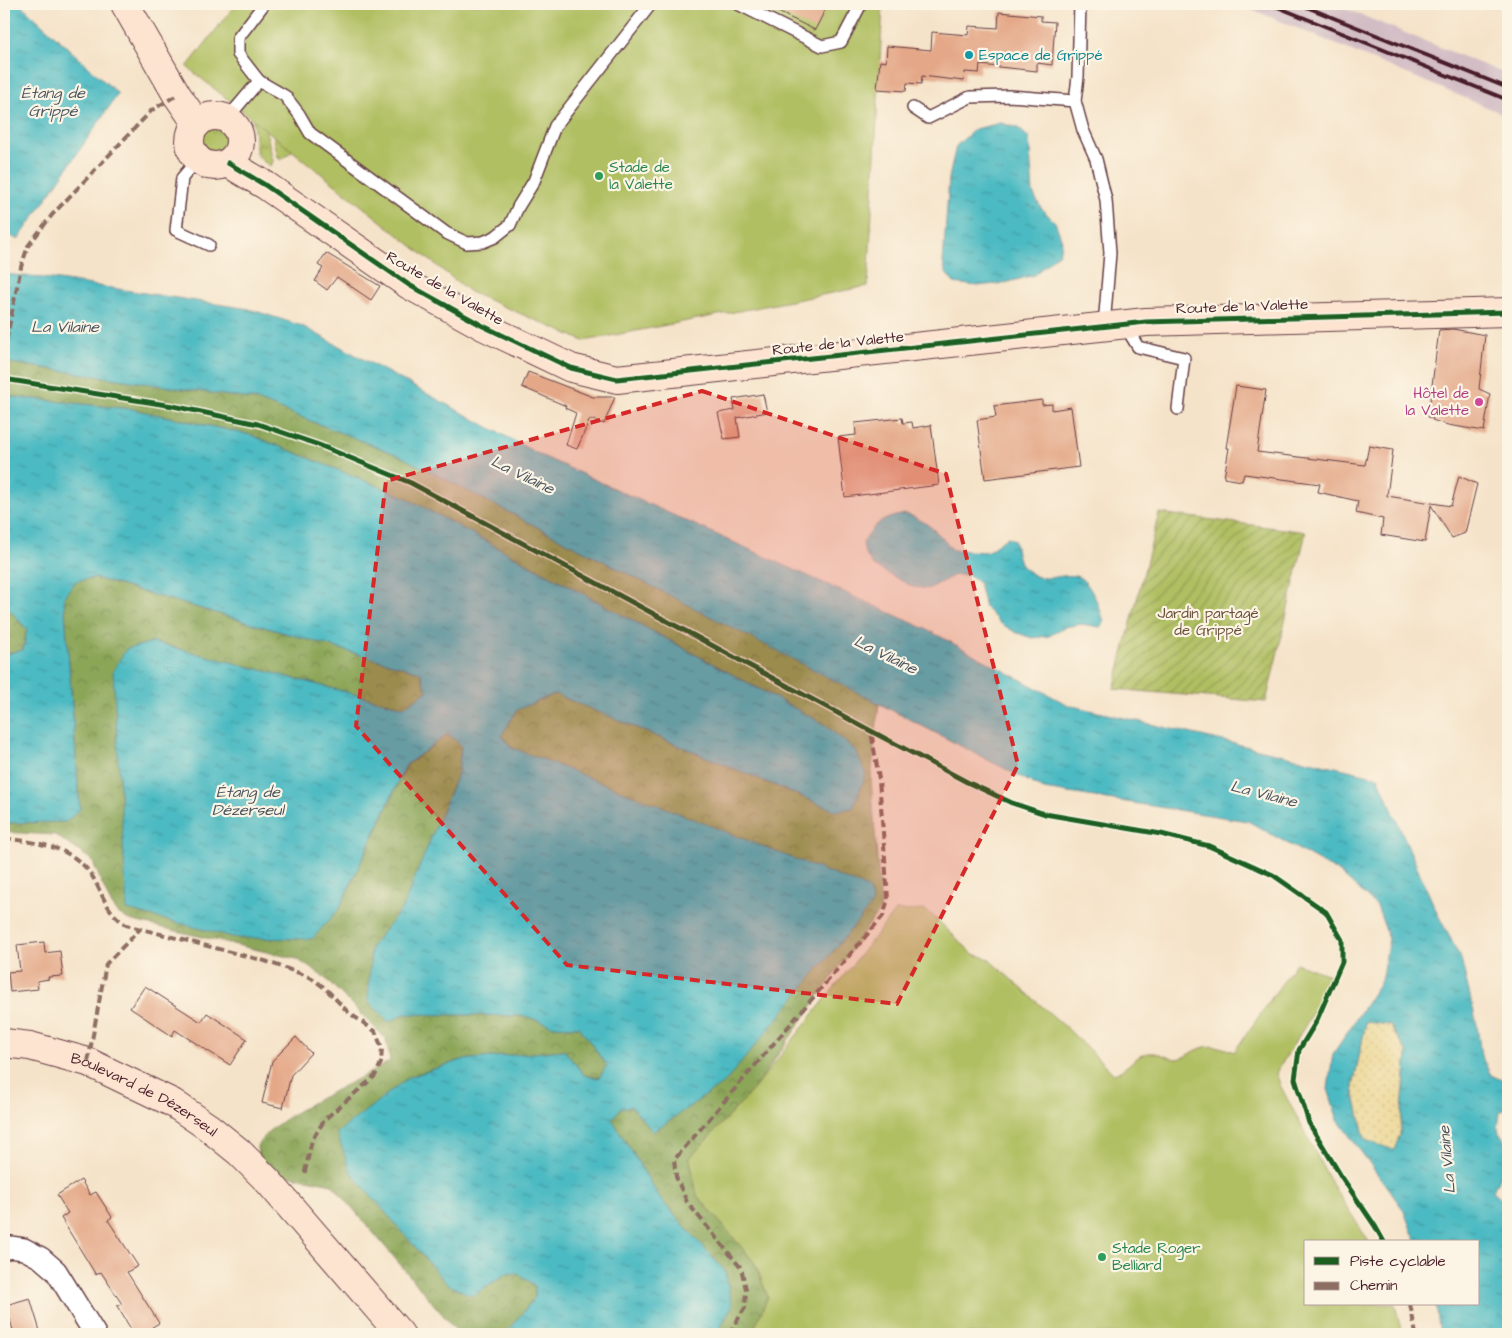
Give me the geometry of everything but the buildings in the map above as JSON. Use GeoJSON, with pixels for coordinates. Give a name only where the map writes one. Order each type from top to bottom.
{"type":"FeatureCollection","features":[{"type":"Feature","properties":{"kind":"street"},"geometry":{"type":"LineString","coordinates":[[125,4],[177,95],[197,124]]}},
{"type":"Feature","properties":{"kind":"street"},"geometry":{"type":"LineString","coordinates":[[212,116],[226,119],[238,131],[240,142],[238,150],[228,163],[218,166],[209,165],[198,159],[193,151],[190,143],[191,134],[197,124],[204,119],[212,116]]}},
{"type":"Feature","properties":{"kind":"street","name":"Route de la Valette"},"geometry":{"type":"LineString","coordinates":[[228,163],[265,185],[408,285],[483,326],[571,368],[617,379],[1146,322],[1508,312]]}},
{"type":"Feature","properties":{"kind":"street","name":"Boulevard de Dézerseul"},"geometry":{"type":"LineString","coordinates":[[4,1043],[30,1046],[88,1062],[173,1103],[208,1127],[239,1152],[268,1181],[400,1334]]}},
{"type":"Feature","properties":{"kind":"street","name":"Boulevard de Dézerseul"},"geometry":{"type":"LineString","coordinates":[[268,1181],[385,1334]]}},
{"type":"Feature","properties":{"kind":"street"},"geometry":{"type":"LineString","coordinates":[[4,1250],[10,1247],[24,1249],[41,1258],[56,1271],[95,1334]]}},
{"type":"Feature","properties":{"kind":"lane"},"geometry":{"type":"LineString","coordinates":[[264,4],[238,38],[238,54],[246,66],[259,81],[285,96],[299,114],[310,133],[446,233],[467,243],[484,242],[495,237],[510,225],[518,207],[534,181],[555,126],[651,4]]}},
{"type":"Feature","properties":{"kind":"lane"},"geometry":{"type":"LineString","coordinates":[[738,4],[822,46],[841,42],[861,4]]}},
{"type":"Feature","properties":{"kind":"lane"},"geometry":{"type":"LineString","coordinates":[[1080,4],[1078,76],[1075,101],[1083,130],[1096,159],[1106,200],[1114,326],[1138,348],[1184,358],[1178,409]]}},
{"type":"Feature","properties":{"kind":"lane"},"geometry":{"type":"LineString","coordinates":[[226,119],[259,81]]}},
{"type":"Feature","properties":{"kind":"lane"},"geometry":{"type":"LineString","coordinates":[[913,108],[928,118],[970,97],[1009,96],[1075,101]]}},
{"type":"Feature","properties":{"kind":"lane"},"geometry":{"type":"LineString","coordinates":[[198,159],[182,178],[176,230],[208,245]]}},
{"type":"Feature","properties":{"kind":"highlighted area"},"geometry":{"type":"Polygon","coordinates":[[[702,391],[946,474],[1018,765],[897,1004],[567,965],[356,726],[386,481],[702,391]]]}},
{"type":"Feature","properties":{"kind":"shaded area"},"geometry":{"type":"Polygon","coordinates":[[[1239,4],[1334,4],[1508,75],[1508,116],[1239,4]]]}},
{"type":"Feature","properties":{"kind":"green space","name":"Stade de la Valette"},"geometry":{"type":"Polygon","coordinates":[[[236,4],[883,4],[868,286],[584,341],[470,292],[187,67],[236,4]]]}},
{"type":"Feature","properties":{"kind":"green space"},"geometry":{"type":"Polygon","coordinates":[[[253,116],[265,126],[273,161],[271,166],[262,161],[257,153],[253,116]]]}},
{"type":"Feature","properties":{"kind":"green space"},"geometry":{"type":"Polygon","coordinates":[[[274,122],[292,151],[281,160],[278,158],[271,124],[274,122]]]}},
{"type":"Feature","properties":{"kind":"green space"},"geometry":{"type":"Polygon","coordinates":[[[215,126],[222,127],[227,131],[231,136],[231,150],[227,155],[222,159],[215,160],[208,159],[203,155],[199,150],[198,143],[199,136],[203,131],[208,127],[215,126]]]}},
{"type":"Feature","properties":{"kind":"green space"},"geometry":{"type":"Polygon","coordinates":[[[4,362],[257,400],[398,455],[879,703],[871,779],[881,908],[753,1090],[690,1158],[697,1195],[755,1263],[768,1298],[752,1334],[717,1334],[732,1306],[725,1271],[661,1200],[612,1119],[620,1109],[631,1106],[511,747],[502,735],[517,710],[555,694],[836,811],[824,724],[403,496],[251,435],[132,409],[4,396],[4,362]]]}},
{"type":"Feature","properties":{"kind":"green space","name":"Jardin partagé de Grippé"},"geometry":{"type":"Polygon","coordinates":[[[1159,513],[1306,532],[1266,702],[1114,689],[1159,513]]]}},
{"type":"Feature","properties":{"kind":"green space"},"geometry":{"type":"Polygon","coordinates":[[[95,578],[420,672],[427,691],[404,707],[153,642],[126,649],[339,909],[407,765],[448,734],[461,745],[458,772],[403,908],[371,947],[389,1022],[404,1014],[525,1016],[554,1026],[579,1027],[607,1065],[599,1078],[584,1075],[564,1050],[462,1060],[409,1077],[473,1296],[506,1274],[519,1273],[535,1287],[535,1297],[506,1334],[459,1334],[332,1184],[271,1172],[258,1156],[257,1146],[269,1131],[313,1102],[390,1061],[386,1039],[325,978],[297,959],[129,920],[118,913],[110,902],[92,860],[55,835],[4,832],[4,823],[66,822],[80,809],[64,598],[75,581],[95,578]]]}},
{"type":"Feature","properties":{"kind":"green space"},"geometry":{"type":"Polygon","coordinates":[[[4,610],[10,610],[27,630],[23,650],[4,654],[4,610]]]}},
{"type":"Feature","properties":{"kind":"green space"},"geometry":{"type":"Polygon","coordinates":[[[924,910],[930,913],[973,954],[987,958],[1069,1030],[1114,1074],[1147,1053],[1179,1059],[1194,1051],[1211,1046],[1234,1052],[1296,963],[1332,976],[1324,995],[1276,1073],[1281,1087],[1332,1184],[1368,1240],[1304,1240],[1304,1306],[1395,1306],[1402,1334],[752,1334],[768,1297],[755,1263],[697,1195],[690,1158],[753,1090],[895,911],[924,910]]]}},
{"type":"Feature","properties":{"kind":"sand"},"geometry":{"type":"Polygon","coordinates":[[[1366,1021],[1390,1025],[1407,1053],[1400,1135],[1394,1151],[1365,1140],[1353,1087],[1366,1021]]]}},
{"type":"Feature","properties":{"kind":"water","name":"Étang de Grippé"},"geometry":{"type":"Polygon","coordinates":[[[4,4],[20,4],[118,94],[18,240],[4,232],[4,4]]]}},
{"type":"Feature","properties":{"kind":"water"},"geometry":{"type":"Polygon","coordinates":[[[1001,123],[1018,128],[1029,138],[1033,193],[1041,208],[1055,222],[1062,241],[1059,253],[1034,275],[1005,283],[977,286],[954,283],[946,273],[943,263],[949,178],[956,146],[975,129],[1001,123]]]}},
{"type":"Feature","properties":{"kind":"water","name":"La Vilaine"},"geometry":{"type":"Polygon","coordinates":[[[4,274],[52,279],[249,309],[302,326],[540,455],[928,630],[1068,705],[1378,777],[1437,913],[1461,959],[1477,1025],[1481,1056],[1491,1075],[1508,1083],[1508,1110],[1500,1111],[1498,1130],[1508,1146],[1506,1162],[1493,1191],[1508,1204],[1508,1334],[1440,1334],[1436,1306],[1480,1306],[1480,1240],[1415,1240],[1403,1209],[1338,1120],[1328,1089],[1333,1054],[1381,981],[1389,939],[1377,906],[1340,873],[1248,821],[1044,789],[398,455],[257,400],[4,362],[4,274]],[[1366,1022],[1353,1087],[1365,1140],[1394,1150],[1400,1135],[1407,1053],[1390,1025],[1366,1022]]]}},
{"type":"Feature","properties":{"kind":"water","name":"Étang de Dézerseul"},"geometry":{"type":"Polygon","coordinates":[[[4,396],[132,409],[251,435],[403,496],[824,724],[856,751],[866,774],[853,808],[836,811],[555,694],[517,710],[502,735],[511,747],[868,888],[873,903],[725,1082],[653,1132],[631,1106],[620,1109],[612,1119],[661,1200],[725,1271],[732,1306],[717,1334],[506,1334],[535,1297],[535,1286],[518,1273],[506,1274],[473,1296],[447,1284],[350,1171],[337,1133],[409,1077],[462,1060],[564,1050],[584,1075],[599,1078],[607,1065],[579,1027],[554,1026],[525,1016],[404,1014],[389,1022],[368,1001],[371,947],[403,907],[458,772],[461,745],[448,734],[406,765],[339,909],[312,939],[237,938],[127,910],[113,671],[126,649],[153,642],[404,707],[427,691],[420,672],[95,578],[76,581],[64,598],[80,809],[66,822],[4,823],[4,654],[23,650],[27,630],[10,610],[4,610],[4,396]]]}},
{"type":"Feature","properties":{"kind":"water"},"geometry":{"type":"Polygon","coordinates":[[[906,514],[921,520],[932,528],[953,550],[987,552],[1008,537],[1014,540],[1021,564],[1035,576],[1049,578],[1070,576],[1083,580],[1090,588],[1096,600],[1104,622],[1100,627],[1081,624],[1065,627],[1049,636],[1032,638],[1015,632],[1000,623],[985,607],[979,583],[969,575],[955,575],[928,589],[913,587],[874,566],[865,554],[863,543],[867,536],[885,519],[906,514]]]}},
{"type":"Feature","properties":{"kind":"railway"},"geometry":{"type":"LineString","coordinates":[[1270,4],[1508,100]]}},
{"type":"Feature","properties":{"kind":"railway"},"geometry":{"type":"LineString","coordinates":[[1299,4],[1508,88]]}},
{"type":"Feature","properties":{"kind":"marked path"},"geometry":{"type":"LineString","coordinates":[[4,352],[21,267],[28,246],[52,215],[152,110],[177,95]]}},
{"type":"Feature","properties":{"kind":"marked path"},"geometry":{"type":"LineString","coordinates":[[729,1334],[745,1308],[746,1289],[741,1268],[687,1202],[676,1177],[674,1160],[883,916],[888,899],[879,779],[871,731]]}},
{"type":"Feature","properties":{"kind":"marked path"},"geometry":{"type":"LineString","coordinates":[[4,838],[56,848],[78,860],[95,881],[111,911],[126,925],[265,961],[310,977],[325,988],[349,1013],[375,1031],[382,1048],[381,1063],[375,1076],[325,1119],[312,1140],[304,1176]]}},
{"type":"Feature","properties":{"kind":"marked path"},"geometry":{"type":"LineString","coordinates":[[88,1062],[106,964],[140,929]]}},
{"type":"Feature","properties":{"kind":"marked path"},"geometry":{"type":"LineString","coordinates":[[1410,1306],[1416,1334]]}},
{"type":"Feature","properties":{"kind":"cycle path"},"geometry":{"type":"LineString","coordinates":[[228,163],[265,185],[409,285],[483,326],[571,368],[617,379],[1146,322],[1508,312]]}},
{"type":"Feature","properties":{"kind":"cycle path"},"geometry":{"type":"LineString","coordinates":[[4,379],[173,406],[258,424],[319,445],[411,483],[871,731],[967,782],[1012,803],[1045,814],[1161,834],[1209,846],[1273,875],[1326,912],[1342,940],[1342,962],[1316,1022],[1299,1050],[1295,1079],[1309,1123],[1383,1240]]}},
{"type":"Feature","properties":{"kind":"place","name":"Espace de Grippé"},"geometry":{"type":"Point","coordinates":[969,55]}},
{"type":"Feature","properties":{"kind":"place","name":"Stade de la Valette"},"geometry":{"type":"Point","coordinates":[599,176]}},
{"type":"Feature","properties":{"kind":"place","name":"Hôtel de la Valette"},"geometry":{"type":"Point","coordinates":[1479,402]}},
{"type":"Feature","properties":{"kind":"place","name":"Stade Roger Belliard"},"geometry":{"type":"Point","coordinates":[1102,1257]}}]}
